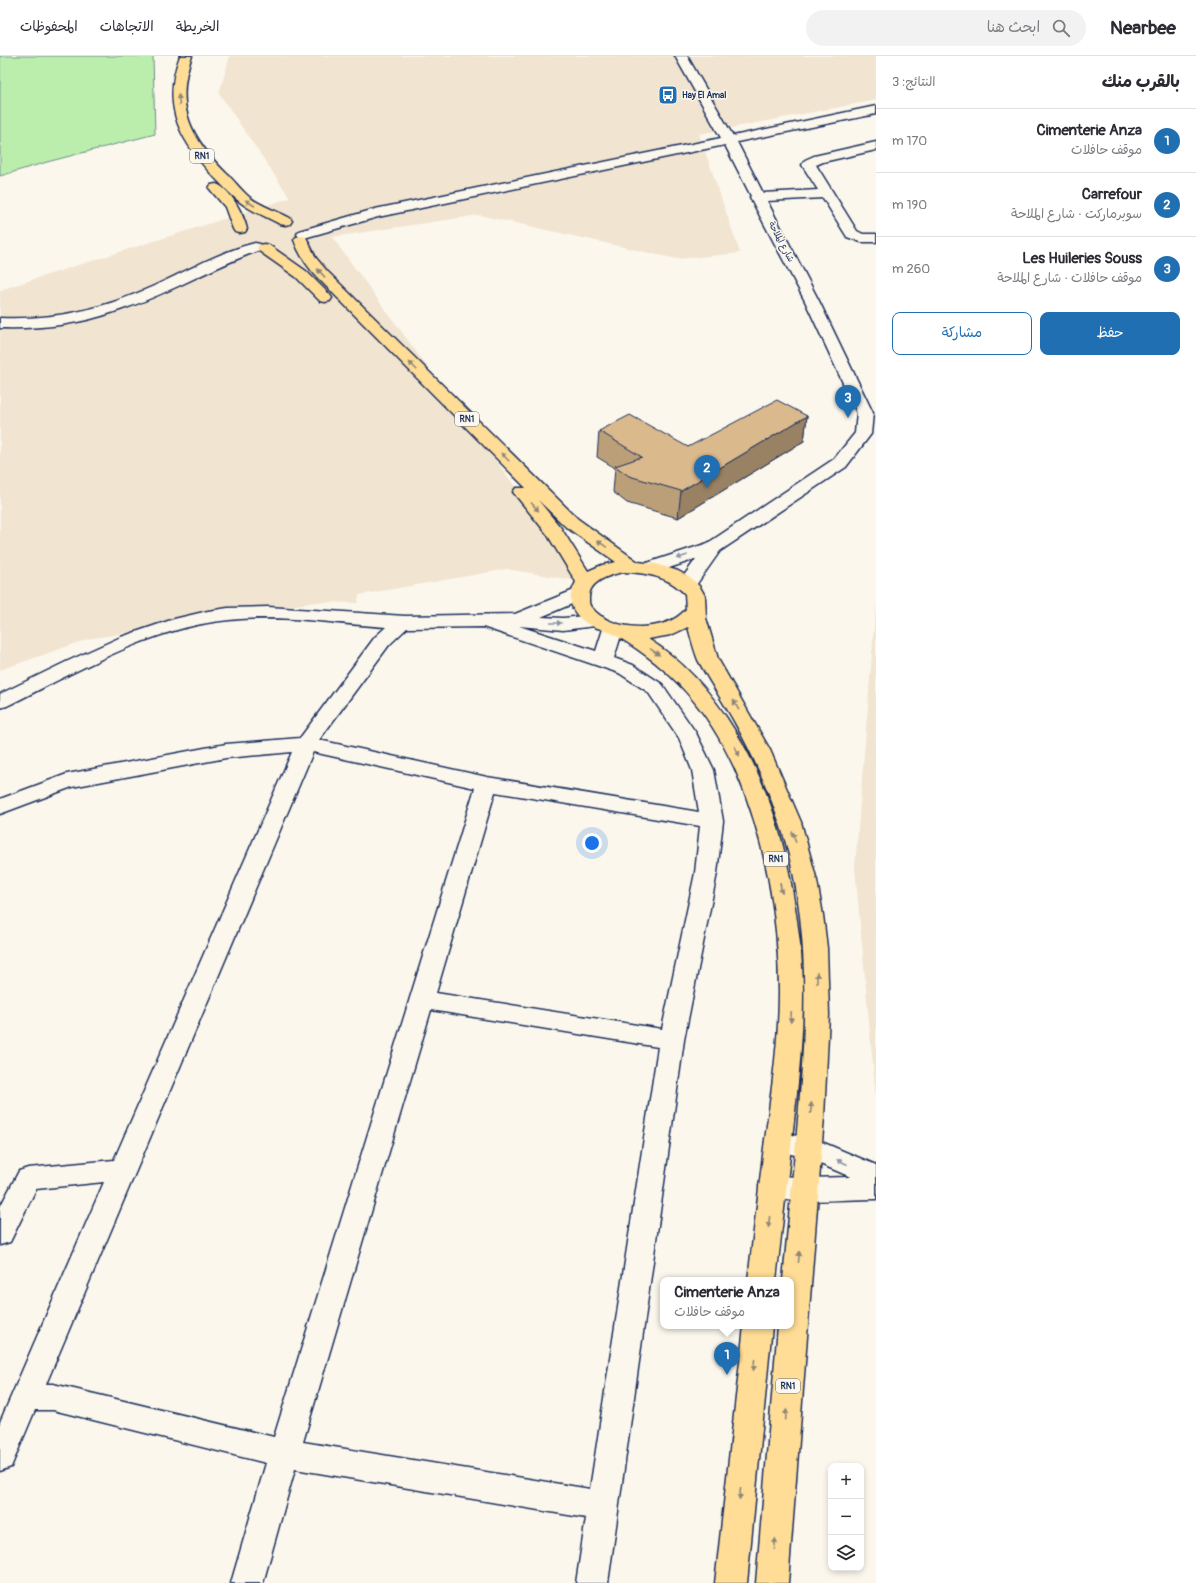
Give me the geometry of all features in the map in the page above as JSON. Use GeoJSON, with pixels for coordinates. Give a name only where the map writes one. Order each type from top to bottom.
{"type":"FeatureCollection","features":[{"type":"Feature","properties":{"kind":"highway","name":"RN1"},"geometry":{"type":"LineString","coordinates":[[186,56],[182,69],[178,94],[182,121],[192,142],[204,160],[245,200],[302,228],[295,241],[304,249],[322,274],[572,523],[642,567]]}},
{"type":"Feature","properties":{"kind":"highway","name":"RN1"},"geometry":{"type":"LineString","coordinates":[[176,138],[195,165],[230,203],[238,218],[239,234],[244,244],[260,248],[287,264],[312,285],[484,452],[547,520],[562,542],[582,588]]}},
{"type":"Feature","properties":{"kind":"highway"},"geometry":{"type":"LineString","coordinates":[[239,234],[256,222],[289,222]]}},
{"type":"Feature","properties":{"kind":"highway"},"geometry":{"type":"LineString","coordinates":[[260,248],[295,241]]}},
{"type":"Feature","properties":{"kind":"highway","name":"RN1"},"geometry":{"type":"LineString","coordinates":[[762,1277],[772,1186],[788,1065],[792,1000],[789,946],[782,892],[771,835],[751,781],[735,748],[721,723],[688,681],[660,655],[610,627],[582,608],[579,601],[582,588],[594,576],[606,571],[642,567],[665,572],[677,577],[687,584],[694,593],[697,602],[695,610],[703,646],[708,659],[757,742],[784,803],[798,848],[808,892],[817,971],[818,1015],[806,1189],[794,1306]]}},
{"type":"Feature","properties":{"kind":"highway"},"geometry":{"type":"LineString","coordinates":[[610,627],[649,633],[668,630],[683,623],[695,610]]}},
{"type":"Feature","properties":{"kind":"highway"},"geometry":{"type":"LineString","coordinates":[[731,1583],[758,1329]]}},
{"type":"Feature","properties":{"kind":"highway","name":"RN1"},"geometry":{"type":"LineString","coordinates":[[772,1583],[792,1329]]}},
{"type":"Feature","properties":{"kind":"street","name":"شارع الملاحة"},"geometry":{"type":"LineString","coordinates":[[681,56],[729,140],[757,197],[812,301],[865,413],[870,435]]}},
{"type":"Feature","properties":{"kind":"street"},"geometry":{"type":"LineString","coordinates":[[289,222],[375,213],[876,110]]}},
{"type":"Feature","properties":{"kind":"street"},"geometry":{"type":"LineString","coordinates":[[876,146],[810,163],[810,167],[852,234],[861,238],[876,238]]}},
{"type":"Feature","properties":{"kind":"street"},"geometry":{"type":"LineString","coordinates":[[757,197],[826,194]]}},
{"type":"Feature","properties":{"kind":"street"},"geometry":{"type":"LineString","coordinates":[[295,241],[375,213]]}},
{"type":"Feature","properties":{"kind":"street"},"geometry":{"type":"LineString","coordinates":[[222,259],[239,234]]}},
{"type":"Feature","properties":{"kind":"street"},"geometry":{"type":"LineString","coordinates":[[0,323],[30,323],[103,311],[142,296],[222,259],[260,248]]}},
{"type":"Feature","properties":{"kind":"street"},"geometry":{"type":"LineString","coordinates":[[642,567],[714,547],[840,463],[870,435]]}},
{"type":"Feature","properties":{"kind":"street"},"geometry":{"type":"LineString","coordinates":[[687,584],[714,547]]}},
{"type":"Feature","properties":{"kind":"street"},"geometry":{"type":"LineString","coordinates":[[518,620],[582,588]]}},
{"type":"Feature","properties":{"kind":"street"},"geometry":{"type":"LineString","coordinates":[[0,702],[55,675],[140,637],[180,623],[209,616],[235,613],[266,612],[401,623],[488,622],[518,620],[610,627],[604,661]]}},
{"type":"Feature","properties":{"kind":"street"},"geometry":{"type":"LineString","coordinates":[[488,622],[626,669],[655,688],[689,738],[703,770],[712,821],[706,873],[672,1040],[592,1583]]}},
{"type":"Feature","properties":{"kind":"street"},"geometry":{"type":"LineString","coordinates":[[0,1457],[306,744],[382,641],[401,623]]}},
{"type":"Feature","properties":{"kind":"street"},"geometry":{"type":"LineString","coordinates":[[0,807],[67,781],[226,751],[306,744],[487,784],[712,821]]}},
{"type":"Feature","properties":{"kind":"street"},"geometry":{"type":"LineString","coordinates":[[247,1583],[284,1453],[487,784]]}},
{"type":"Feature","properties":{"kind":"street"},"geometry":{"type":"LineString","coordinates":[[422,1000],[672,1040]]}},
{"type":"Feature","properties":{"kind":"street"},"geometry":{"type":"LineString","coordinates":[[778,1142],[808,1147],[876,1177]]}},
{"type":"Feature","properties":{"kind":"street"},"geometry":{"type":"LineString","coordinates":[[0,1234],[28,1179],[122,1170]]}},
{"type":"Feature","properties":{"kind":"street"},"geometry":{"type":"LineString","coordinates":[[772,1186],[806,1189],[876,1188]]}},
{"type":"Feature","properties":{"kind":"street"},"geometry":{"type":"LineString","coordinates":[[25,1396],[53,1397],[284,1453],[604,1506]]}},
{"type":"Feature","properties":{"kind":"shaded area"},"geometry":{"type":"Polygon","coordinates":[[[230,56],[876,56],[876,100],[699,134],[740,253],[677,259],[479,215],[332,237],[585,582],[507,569],[359,595],[358,603],[315,602],[88,639],[0,670],[0,290],[290,198],[219,93],[230,56]]]}},
{"type":"Feature","properties":{"kind":"shaded area"},"geometry":{"type":"Polygon","coordinates":[[[876,604],[876,1099],[855,867],[876,604]]]}},
{"type":"Feature","properties":{"kind":"green space"},"geometry":{"type":"Polygon","coordinates":[[[0,56],[153,56],[155,134],[47,162],[0,176],[0,56]]]}},
{"type":"Feature","properties":{"kind":"building"},"geometry":{"type":"Polygon","coordinates":[[[777,400],[807,416],[681,491],[629,476],[615,466],[642,457],[599,431],[630,415],[688,447],[777,400]]]}},
{"type":"Feature","properties":{"kind":"place","name":"Hay El Amal"},"geometry":{"type":"Point","coordinates":[668,95]}},
{"type":"Feature","properties":{"kind":"place","name":"Les Huileries Souss"},"geometry":{"type":"Point","coordinates":[848,418]}},
{"type":"Feature","properties":{"kind":"place","name":"Carrefour"},"geometry":{"type":"Point","coordinates":[707,488]}},
{"type":"Feature","properties":{"kind":"place","name":"Cimenterie Anza"},"geometry":{"type":"Point","coordinates":[727,1375]}}]}
